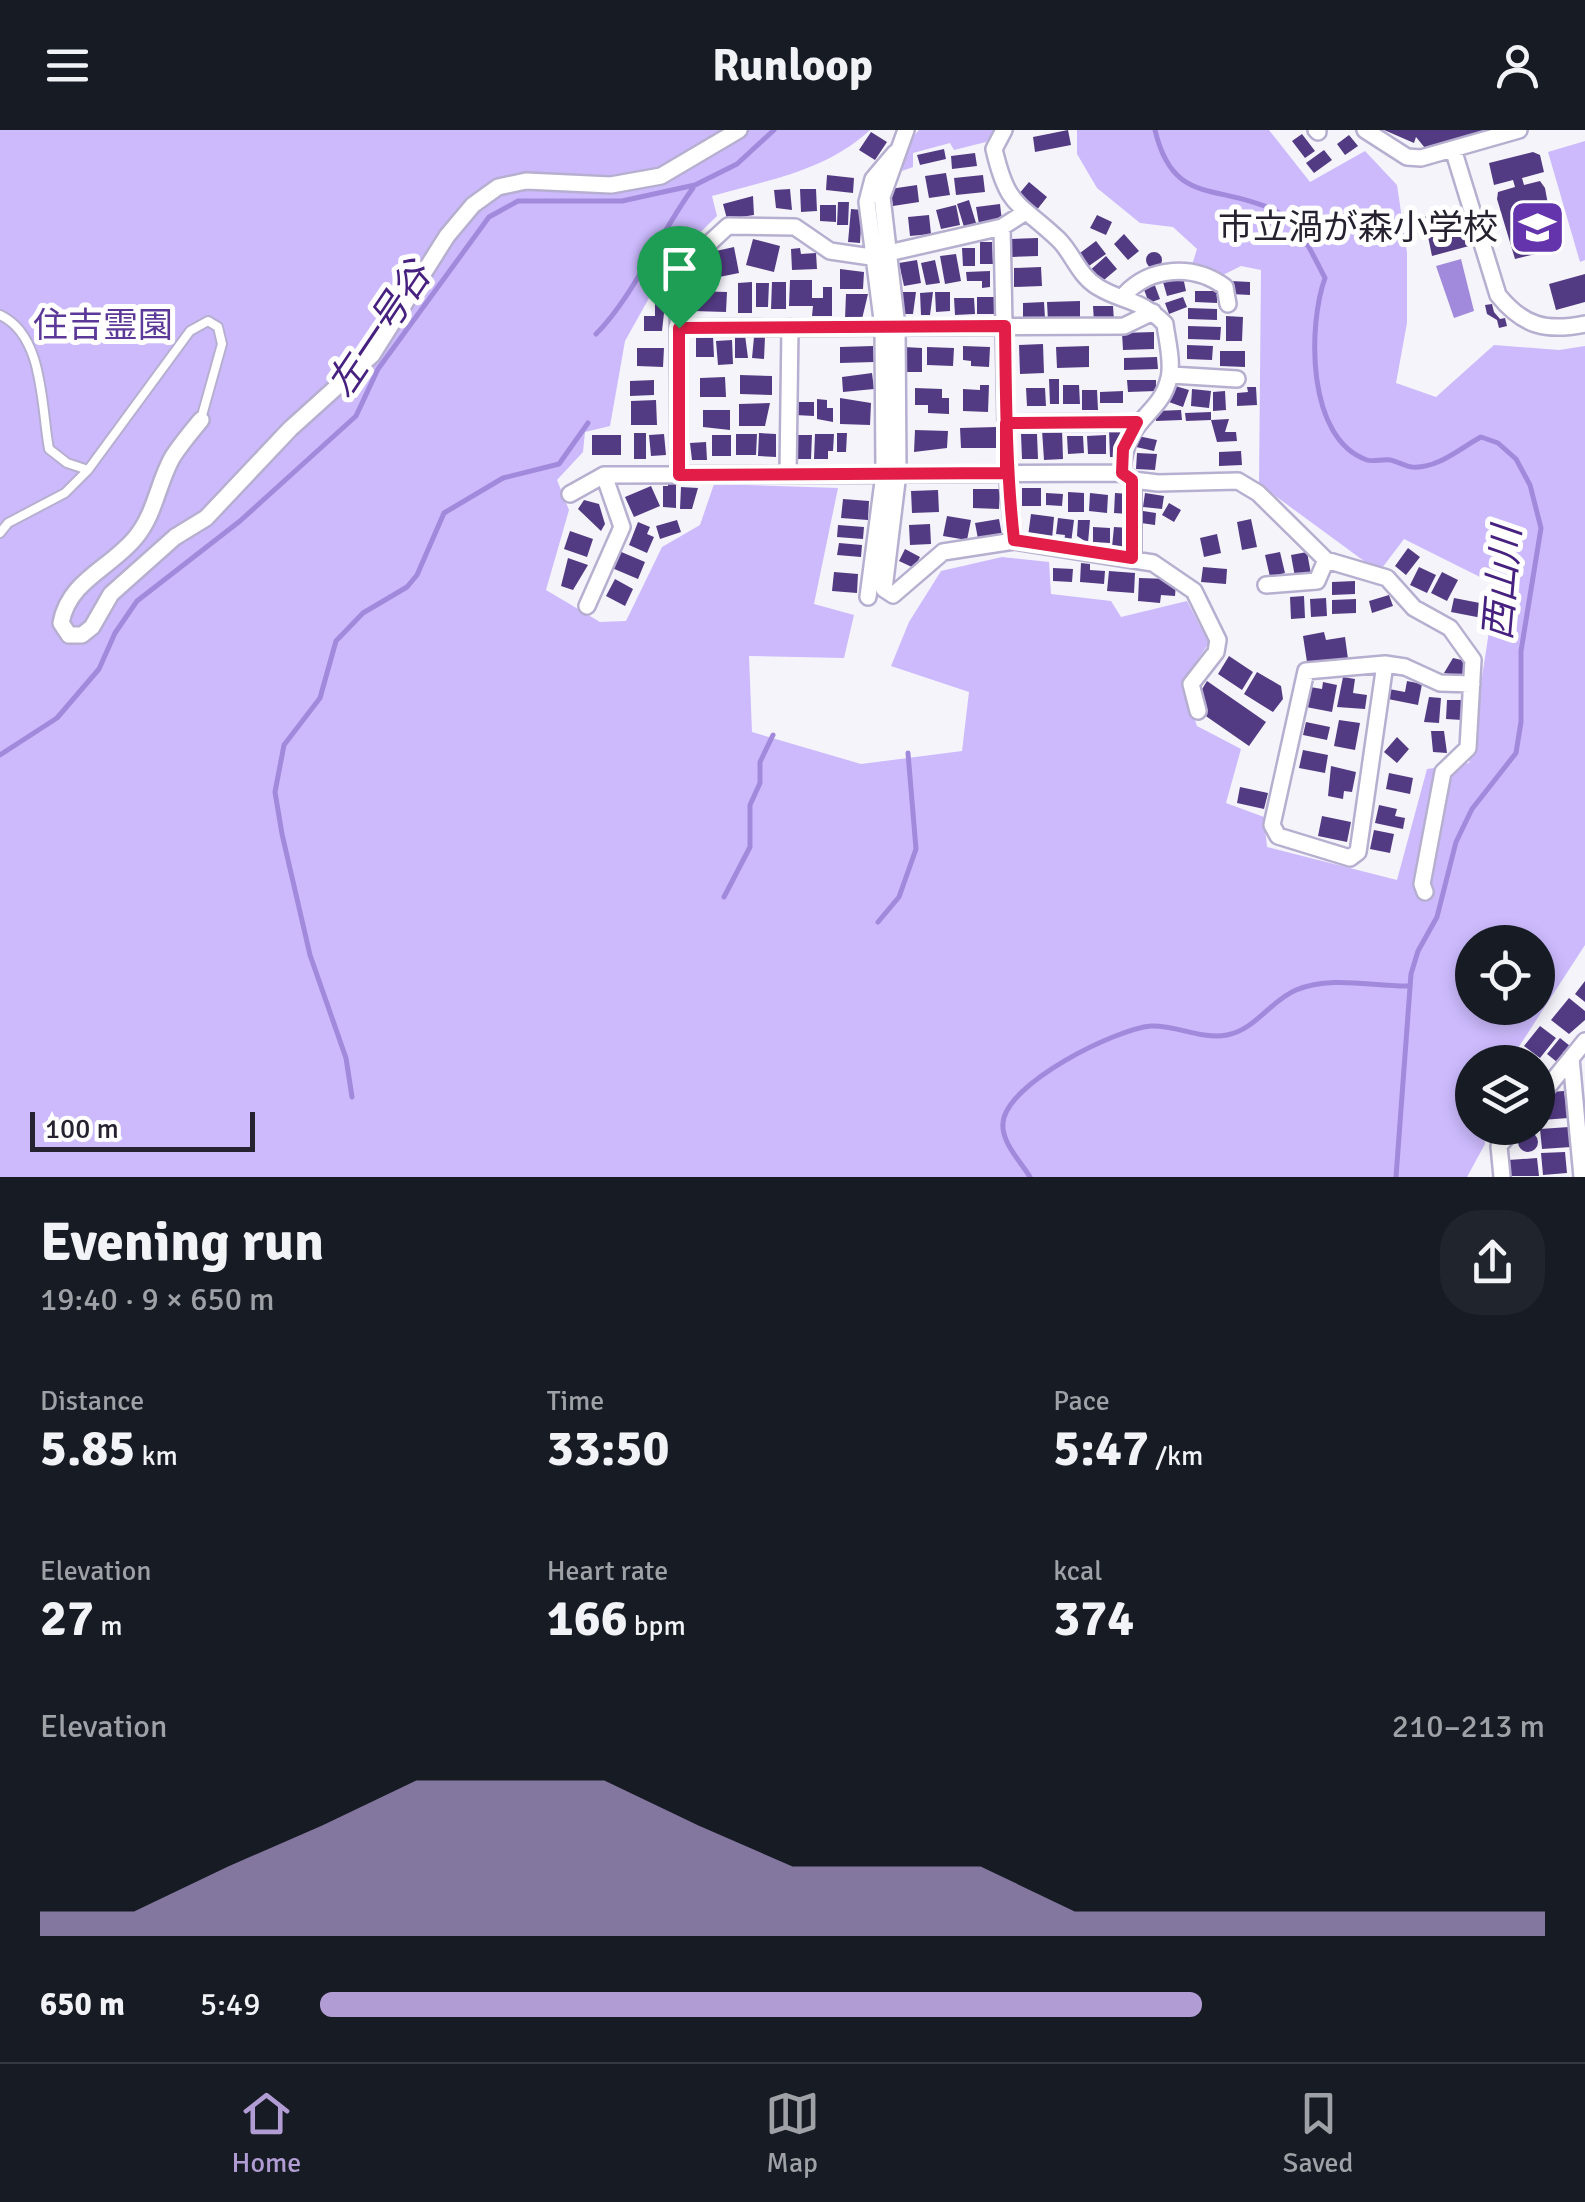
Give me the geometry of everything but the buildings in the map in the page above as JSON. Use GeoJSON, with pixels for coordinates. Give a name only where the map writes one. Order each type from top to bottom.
{"type":"FeatureCollection","features":[{"type":"Feature","properties":{"kind":"street"},"geometry":{"type":"LineString","coordinates":[[200,420],[171,460],[160,494],[138,534],[105,568],[76,585],[61,622],[69,635],[82,635],[92,627],[111,594],[175,537],[206,518],[290,430],[372,355],[448,236],[498,186],[526,181],[611,185],[661,176],[739,130]]}},
{"type":"Feature","properties":{"kind":"street"},"geometry":{"type":"LineString","coordinates":[[890,327],[871,256],[867,202],[872,179],[895,153],[906,130]]}},
{"type":"Feature","properties":{"kind":"street"},"geometry":{"type":"LineString","coordinates":[[1004,130],[994,149],[1004,190],[1024,213],[1060,241],[1086,279],[1101,290],[1124,295],[1165,324],[1170,375],[1162,397],[1137,422],[1123,449],[1132,558]]}},
{"type":"Feature","properties":{"kind":"street"},"geometry":{"type":"LineString","coordinates":[[1364,130],[1407,157],[1519,130]]}},
{"type":"Feature","properties":{"kind":"street"},"geometry":{"type":"LineString","coordinates":[[1452,148],[1498,295],[1513,314],[1534,326],[1559,329],[1585,324]]}},
{"type":"Feature","properties":{"kind":"street"},"geometry":{"type":"LineString","coordinates":[[895,153],[894,170],[882,197],[881,219],[889,252],[890,327],[891,474],[884,589],[892,595],[943,552],[1014,540],[1132,558],[1169,571],[1194,591],[1218,640],[1216,652],[1191,684],[1198,711]]}},
{"type":"Feature","properties":{"kind":"street"},"geometry":{"type":"LineString","coordinates":[[679,475],[678,272],[728,226],[796,227],[830,251],[871,256],[1002,227],[1024,213]]}},
{"type":"Feature","properties":{"kind":"street"},"geometry":{"type":"LineString","coordinates":[[1002,227],[1006,473],[1014,540]]}},
{"type":"Feature","properties":{"kind":"street"},"geometry":{"type":"LineString","coordinates":[[1124,295],[1132,286],[1176,270],[1194,270],[1225,287],[1228,304]]}},
{"type":"Feature","properties":{"kind":"street"},"geometry":{"type":"LineString","coordinates":[[679,328],[1124,326],[1153,312]]}},
{"type":"Feature","properties":{"kind":"street"},"geometry":{"type":"LineString","coordinates":[[788,474],[790,327]]}},
{"type":"Feature","properties":{"kind":"street"},"geometry":{"type":"LineString","coordinates":[[1170,375],[1237,378]]}},
{"type":"Feature","properties":{"kind":"street"},"geometry":{"type":"LineString","coordinates":[[1006,423],[1137,422]]}},
{"type":"Feature","properties":{"kind":"street"},"geometry":{"type":"LineString","coordinates":[[570,494],[604,476],[1006,473],[1238,481],[1258,493],[1326,560],[1387,578],[1414,608],[1450,628],[1473,660],[1468,748],[1443,772],[1422,884],[1425,892]]}},
{"type":"Feature","properties":{"kind":"street"},"geometry":{"type":"LineString","coordinates":[[868,598],[891,474]]}},
{"type":"Feature","properties":{"kind":"street"},"geometry":{"type":"LineString","coordinates":[[587,606],[622,527],[604,476]]}},
{"type":"Feature","properties":{"kind":"street"},"geometry":{"type":"LineString","coordinates":[[1266,585],[1316,581],[1326,560]]}},
{"type":"Feature","properties":{"kind":"street"},"geometry":{"type":"LineString","coordinates":[[1385,664],[1358,852],[1350,858],[1278,836],[1272,825],[1306,672],[1385,664],[1405,667],[1440,682],[1472,684]]}},
{"type":"Feature","properties":{"kind":"street"},"geometry":{"type":"LineString","coordinates":[[1555,1078],[1585,1041]]}},
{"type":"Feature","properties":{"kind":"street"},"geometry":{"type":"LineString","coordinates":[[1571,1058],[1582,1177]]}},
{"type":"Feature","properties":{"kind":"street"},"geometry":{"type":"LineString","coordinates":[[1500,1145],[1502,1177]]}},
{"type":"Feature","properties":{"kind":"lane"},"geometry":{"type":"LineString","coordinates":[[0,315],[15,322],[28,336],[49,449],[67,463],[88,470]]}},
{"type":"Feature","properties":{"kind":"lane"},"geometry":{"type":"LineString","coordinates":[[0,533],[8,523],[65,493],[88,470],[190,331],[208,321],[218,327],[222,344],[200,420]]}},
{"type":"Feature","properties":{"kind":"green space","name":"住吉霊園"},"geometry":{"type":"Polygon","coordinates":[[[0,130],[870,130],[815,165],[712,196],[717,216],[668,264],[625,341],[610,426],[585,432],[583,452],[557,480],[569,510],[546,590],[600,622],[626,621],[662,547],[700,525],[714,484],[838,488],[814,604],[854,615],[844,658],[749,656],[752,732],[861,764],[962,751],[969,692],[891,666],[909,622],[941,571],[1002,557],[1049,562],[1051,594],[1111,601],[1121,617],[1187,601],[1209,643],[1182,683],[1197,726],[1241,749],[1226,803],[1264,817],[1267,847],[1397,880],[1427,769],[1469,763],[1496,585],[1404,539],[1379,572],[1259,484],[1261,270],[1241,266],[1219,277],[1192,265],[1197,249],[1173,227],[1140,223],[1097,188],[1077,154],[1077,130],[1269,130],[1310,182],[1365,151],[1397,185],[1407,253],[1407,323],[1396,383],[1436,397],[1494,345],[1559,350],[1585,346],[1585,945],[1555,991],[1555,925],[1455,925],[1455,1025],[1533,1025],[1520,1045],[1455,1045],[1455,1145],[1484,1145],[1467,1177],[0,1177],[0,130]]]}},
{"type":"Feature","properties":{"kind":"green space"},"geometry":{"type":"Polygon","coordinates":[[[919,130],[995,130],[986,142],[954,150],[950,143],[913,153],[913,167],[902,171],[908,142],[919,130]]]}},
{"type":"Feature","properties":{"kind":"green space"},"geometry":{"type":"Polygon","coordinates":[[[1585,141],[1585,260],[1580,262],[1548,152],[1585,141]]]}},
{"type":"Feature","properties":{"kind":"shaded area"},"geometry":{"type":"Polygon","coordinates":[[[1461,259],[1474,311],[1454,318],[1436,266],[1461,259]]]}},
{"type":"Feature","properties":{"kind":"waterway","name":"左一号谷"},"geometry":{"type":"LineString","coordinates":[[0,755],[57,718],[99,669],[115,633],[137,601],[240,521],[356,416],[378,369],[489,217],[518,201],[622,201],[695,185],[737,164],[774,130]]}},
{"type":"Feature","properties":{"kind":"waterway","name":"西山川"},"geometry":{"type":"LineString","coordinates":[[1155,130],[1163,154],[1185,182],[1274,210],[1291,222],[1304,240],[1325,278],[1319,298],[1315,351],[1322,406],[1332,429],[1347,448],[1367,460],[1422,467],[1481,437],[1498,443],[1516,459],[1530,485],[1541,528],[1521,651],[1521,722],[1516,753],[1472,809],[1456,842],[1437,917],[1418,951],[1411,974],[1396,1177]]}},
{"type":"Feature","properties":{"kind":"waterway"},"geometry":{"type":"LineString","coordinates":[[596,334],[622,302],[693,188]]}},
{"type":"Feature","properties":{"kind":"waterway"},"geometry":{"type":"LineString","coordinates":[[352,1097],[346,1058],[310,955],[282,834],[275,792],[284,745],[320,698],[336,641],[363,613],[407,587],[417,575],[444,513],[503,478],[559,464],[588,423]]}},
{"type":"Feature","properties":{"kind":"waterway"},"geometry":{"type":"LineString","coordinates":[[724,897],[750,847],[750,805],[760,783],[760,762],[773,735]]}},
{"type":"Feature","properties":{"kind":"waterway"},"geometry":{"type":"LineString","coordinates":[[878,922],[899,897],[916,849],[908,753]]}},
{"type":"Feature","properties":{"kind":"waterway"},"geometry":{"type":"LineString","coordinates":[[1030,1177],[1005,1137],[1003,1123],[1009,1107],[1042,1076],[1090,1047],[1151,1026],[1208,1036],[1227,1035],[1246,1027],[1296,990],[1324,983],[1410,986]]}},
{"type":"Feature","properties":{"kind":"place","name":"市立渦が森小学校"},"geometry":{"type":"Point","coordinates":[1537,227]}},
{"type":"Feature","properties":{"kind":"route"},"geometry":{"type":"LineString","coordinates":[[679,328],[679,475],[1006,473],[1006,423],[1034,419],[1137,422],[1123,449],[1122,473],[1132,480],[1132,558],[1014,540],[1006,473],[1005,326],[679,328]]}}]}
